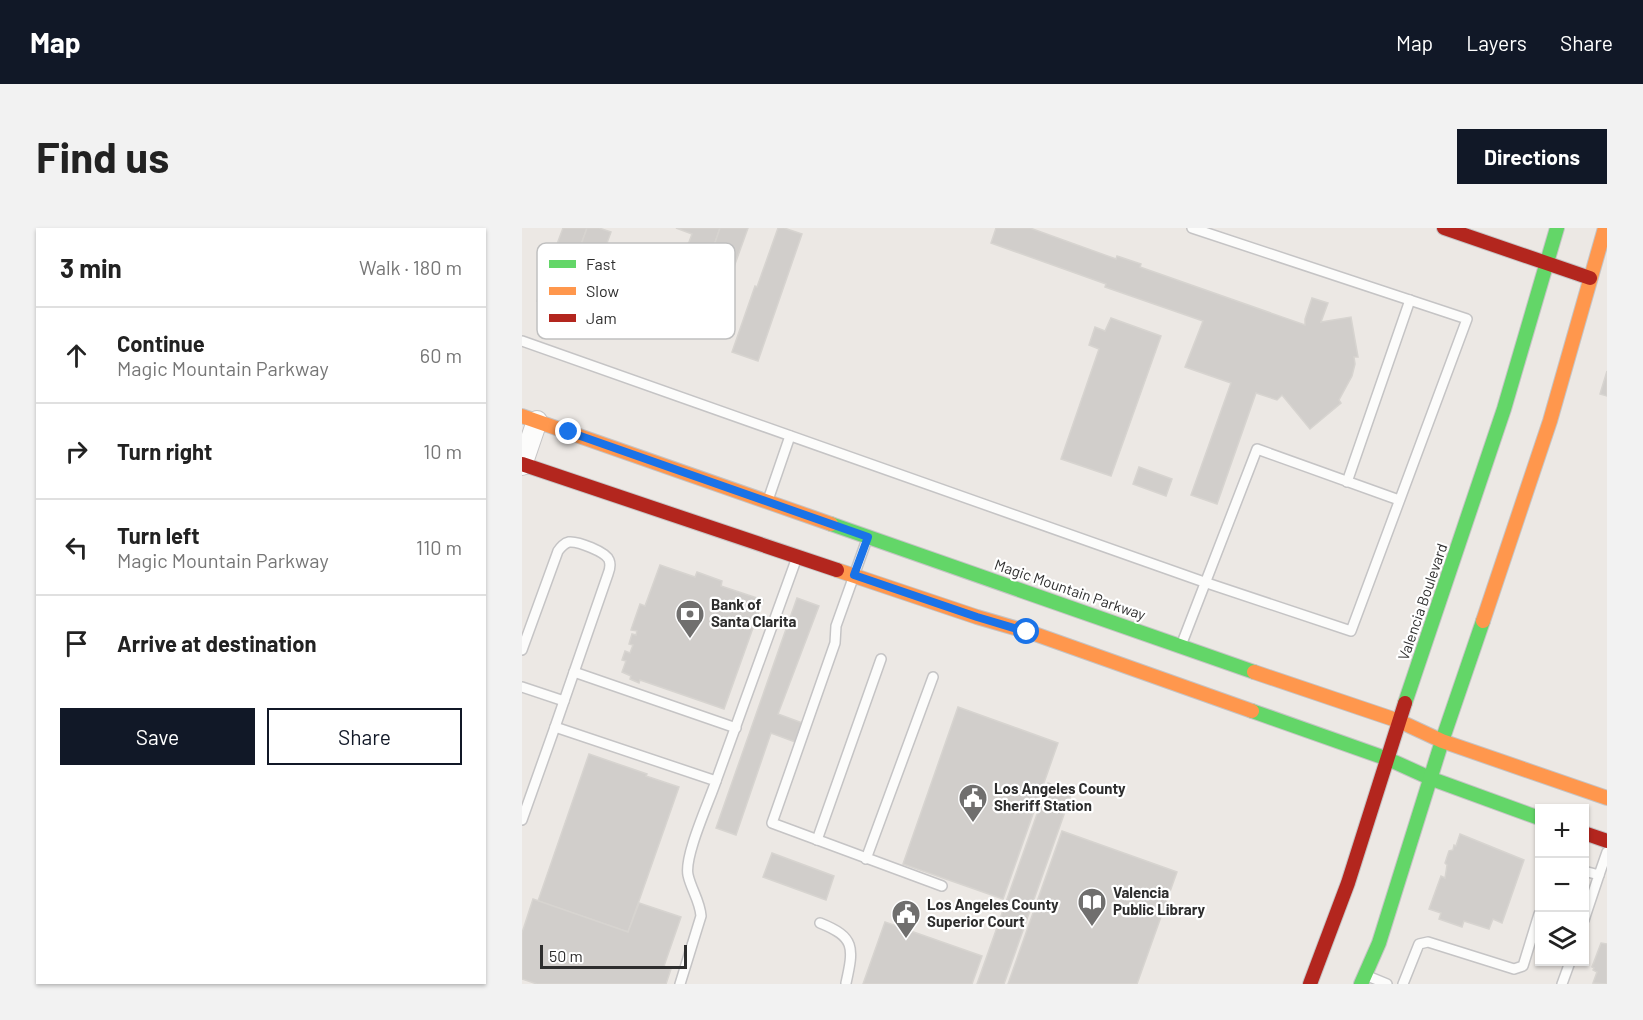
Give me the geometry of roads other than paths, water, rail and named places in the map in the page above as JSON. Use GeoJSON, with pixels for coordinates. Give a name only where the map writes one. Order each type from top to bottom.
{"type":"FeatureCollection","features":[{"type":"Feature","properties":{"kind":"main road"},"geometry":{"type":"LineString","coordinates":[[1444,228],[1594,280]]}},
{"type":"Feature","properties":{"kind":"main road","name":"Valencia Boulevard"},"geometry":{"type":"LineString","coordinates":[[1310,984],[1348,883],[1399,721],[1504,409],[1557,228]]}},
{"type":"Feature","properties":{"kind":"main road"},"geometry":{"type":"LineString","coordinates":[[1363,980],[1379,942],[1432,779],[1442,741],[1550,421],[1594,280],[1605,228]]}},
{"type":"Feature","properties":{"kind":"main road","name":"Magic Mountain Parkway"},"geometry":{"type":"LineString","coordinates":[[530,418],[1106,621],[1399,721],[1442,741],[1607,798]]}},
{"type":"Feature","properties":{"kind":"main road"},"geometry":{"type":"LineString","coordinates":[[522,465],[977,617],[1032,633],[1388,759],[1432,779],[1535,817]]}},
{"type":"Feature","properties":{"kind":"main road"},"geometry":{"type":"LineString","coordinates":[[1589,835],[1607,841]]}},
{"type":"Feature","properties":{"kind":"street"},"geometry":{"type":"LineString","coordinates":[[522,465],[530,418]]}},
{"type":"Feature","properties":{"kind":"lane"},"geometry":{"type":"LineString","coordinates":[[522,341],[1204,582],[1351,631],[1467,320],[1194,228]]}},
{"type":"Feature","properties":{"kind":"lane"},"geometry":{"type":"LineString","coordinates":[[1347,482],[1410,300]]}},
{"type":"Feature","properties":{"kind":"lane"},"geometry":{"type":"LineString","coordinates":[[768,501],[790,436]]}},
{"type":"Feature","properties":{"kind":"lane"},"geometry":{"type":"LineString","coordinates":[[1181,645],[1257,449],[1399,500]]}},
{"type":"Feature","properties":{"kind":"lane"},"geometry":{"type":"LineString","coordinates":[[868,537],[836,626],[835,643],[772,823],[942,886]]}},
{"type":"Feature","properties":{"kind":"lane"},"geometry":{"type":"LineString","coordinates":[[522,650],[561,546],[574,542],[604,553],[610,565],[608,574],[522,820]]}},
{"type":"Feature","properties":{"kind":"lane"},"geometry":{"type":"LineString","coordinates":[[680,984],[701,916],[688,874],[688,859],[797,556]]}},
{"type":"Feature","properties":{"kind":"lane"},"geometry":{"type":"LineString","coordinates":[[817,840],[881,659]]}},
{"type":"Feature","properties":{"kind":"lane"},"geometry":{"type":"LineString","coordinates":[[574,672],[736,728]]}},
{"type":"Feature","properties":{"kind":"lane"},"geometry":{"type":"LineString","coordinates":[[866,859],[933,677]]}},
{"type":"Feature","properties":{"kind":"lane"},"geometry":{"type":"LineString","coordinates":[[522,687],[564,701]]}},
{"type":"Feature","properties":{"kind":"lane"},"geometry":{"type":"LineString","coordinates":[[555,727],[716,781]]}},
{"type":"Feature","properties":{"kind":"lane"},"geometry":{"type":"LineString","coordinates":[[1587,912],[1607,852]]}},
{"type":"Feature","properties":{"kind":"lane"},"geometry":{"type":"LineString","coordinates":[[1589,872],[1599,875]]}},
{"type":"Feature","properties":{"kind":"lane"},"geometry":{"type":"LineString","coordinates":[[820,922],[840,931],[849,943],[851,960],[846,983]]}},
{"type":"Feature","properties":{"kind":"lane"},"geometry":{"type":"LineString","coordinates":[[1403,984],[1419,944],[1428,942],[1514,969],[1523,966],[1535,927]]}},
{"type":"Feature","properties":{"kind":"lane"},"geometry":{"type":"LineString","coordinates":[[1562,984],[1569,966]]}},
{"type":"Feature","properties":{"kind":"lane"},"geometry":{"type":"LineString","coordinates":[[1363,980],[1388,984]]}},
{"type":"Feature","properties":{"kind":"place","name":"Bank of Santa Clarita"},"geometry":{"type":"Point","coordinates":[690,640]}},
{"type":"Feature","properties":{"kind":"place","name":"Los Angeles County Sheriff Station"},"geometry":{"type":"Point","coordinates":[973,824]}},
{"type":"Feature","properties":{"kind":"place","name":"Valencia Public Library"},"geometry":{"type":"Point","coordinates":[1092,928]}},
{"type":"Feature","properties":{"kind":"place","name":"Los Angeles County Superior Court"},"geometry":{"type":"Point","coordinates":[906,940]}}]}
